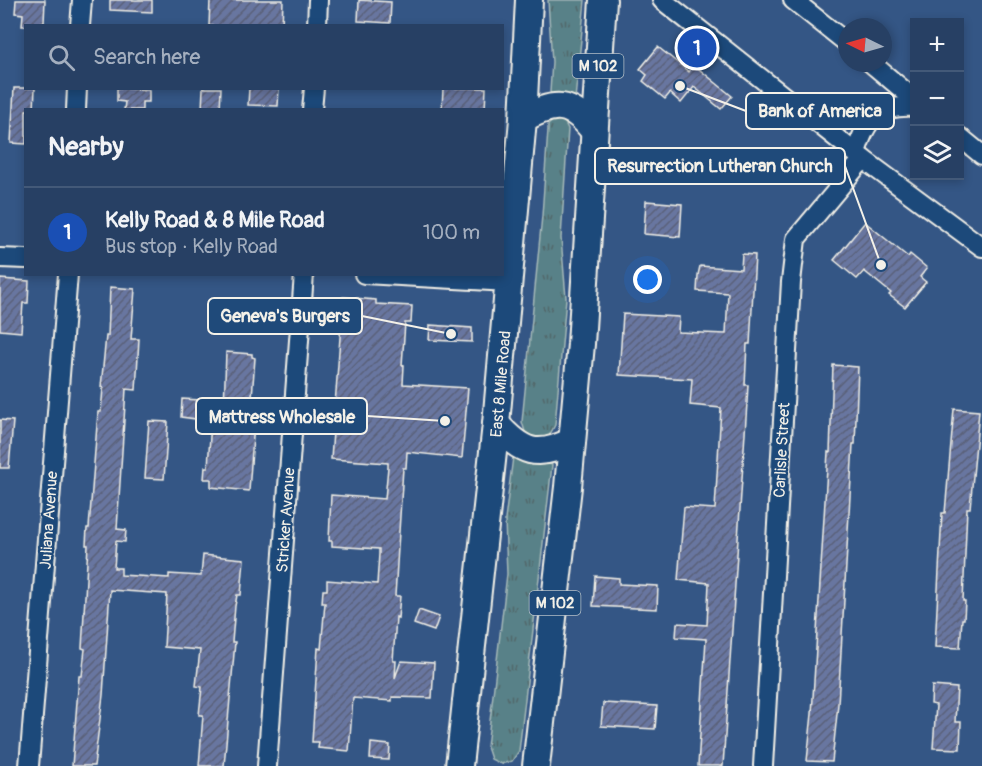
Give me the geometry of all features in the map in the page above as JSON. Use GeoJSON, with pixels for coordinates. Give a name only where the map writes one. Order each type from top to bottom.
{"type":"FeatureCollection","features":[{"type":"Feature","properties":{"kind":"highway","name":"East 8 Mile Road"},"geometry":{"type":"LineString","coordinates":[[460,755],[509,282],[523,119],[529,0]]}},
{"type":"Feature","properties":{"kind":"highway","name":"M 102"},"geometry":{"type":"LineString","coordinates":[[536,766],[572,441],[585,296],[603,0]]}},
{"type":"Feature","properties":{"kind":"highway"},"geometry":{"type":"LineString","coordinates":[[523,119],[545,108],[564,107],[582,117],[594,131]]}},
{"type":"Feature","properties":{"kind":"highway"},"geometry":{"type":"LineString","coordinates":[[496,424],[516,444],[534,452],[550,450],[572,441]]}},
{"type":"Feature","properties":{"kind":"highway"},"geometry":{"type":"LineString","coordinates":[[460,755],[480,766]]}},
{"type":"Feature","properties":{"kind":"street"},"geometry":{"type":"LineString","coordinates":[[80,24],[82,0]]}},
{"type":"Feature","properties":{"kind":"street"},"geometry":{"type":"LineString","coordinates":[[317,24],[318,0]]}},
{"type":"Feature","properties":{"kind":"street"},"geometry":{"type":"LineString","coordinates":[[662,0],[859,156],[982,248]]}},
{"type":"Feature","properties":{"kind":"street"},"geometry":{"type":"LineString","coordinates":[[794,0],[838,36]]}},
{"type":"Feature","properties":{"kind":"street"},"geometry":{"type":"LineString","coordinates":[[882,72],[910,95]]}},
{"type":"Feature","properties":{"kind":"street"},"geometry":{"type":"LineString","coordinates":[[76,108],[77,90]]}},
{"type":"Feature","properties":{"kind":"street"},"geometry":{"type":"LineString","coordinates":[[312,108],[314,90]]}},
{"type":"Feature","properties":{"kind":"street","name":"Carlisle Street"},"geometry":{"type":"LineString","coordinates":[[763,766],[791,282],[796,239],[859,156],[861,134],[872,118],[888,109],[910,107]]}},
{"type":"Feature","properties":{"kind":"street"},"geometry":{"type":"LineString","coordinates":[[964,140],[982,156]]}},
{"type":"Feature","properties":{"kind":"street"},"geometry":{"type":"LineString","coordinates":[[0,258],[24,259]]}},
{"type":"Feature","properties":{"kind":"street","name":"Juliana Avenue"},"geometry":{"type":"LineString","coordinates":[[29,766],[68,276]]}},
{"type":"Feature","properties":{"kind":"street","name":"Stricker Avenue"},"geometry":{"type":"LineString","coordinates":[[267,766],[304,276]]}},
{"type":"Feature","properties":{"kind":"street"},"geometry":{"type":"LineString","coordinates":[[400,276],[509,282]]}},
{"type":"Feature","properties":{"kind":"green space"},"geometry":{"type":"Polygon","coordinates":[[[548,0],[585,0],[575,99],[550,92],[552,62],[548,0]]]}},
{"type":"Feature","properties":{"kind":"green space"},"geometry":{"type":"Polygon","coordinates":[[[555,119],[564,121],[568,129],[561,238],[566,298],[555,425],[549,436],[537,440],[526,435],[522,422],[542,216],[548,125],[555,119]]]}},
{"type":"Feature","properties":{"kind":"green space"},"geometry":{"type":"Polygon","coordinates":[[[513,457],[531,464],[548,463],[552,465],[519,751],[512,761],[501,764],[491,759],[487,747],[507,574],[505,520],[513,457]]]}},
{"type":"Feature","properties":{"kind":"building"},"geometry":{"type":"Polygon","coordinates":[[[16,0],[45,0],[44,23],[22,26],[23,14],[15,13],[16,0]]]}},
{"type":"Feature","properties":{"kind":"building"},"geometry":{"type":"Polygon","coordinates":[[[110,0],[152,0],[152,12],[110,10],[110,0]]]}},
{"type":"Feature","properties":{"kind":"building"},"geometry":{"type":"Polygon","coordinates":[[[210,0],[283,0],[282,24],[209,24],[210,0]]]}},
{"type":"Feature","properties":{"kind":"building"},"geometry":{"type":"Polygon","coordinates":[[[359,0],[391,2],[390,23],[358,21],[359,0]]]}},
{"type":"Feature","properties":{"kind":"building"},"geometry":{"type":"Polygon","coordinates":[[[658,47],[689,72],[694,65],[732,96],[721,109],[694,87],[681,103],[670,93],[665,99],[643,81],[647,75],[640,69],[658,47]]]}},
{"type":"Feature","properties":{"kind":"building"},"geometry":{"type":"Polygon","coordinates":[[[14,88],[35,90],[34,108],[24,108],[24,144],[11,143],[14,88]]]}},
{"type":"Feature","properties":{"kind":"building"},"geometry":{"type":"Polygon","coordinates":[[[117,90],[149,90],[149,102],[142,102],[142,108],[124,108],[125,102],[117,101],[117,90]]]}},
{"type":"Feature","properties":{"kind":"building"},"geometry":{"type":"Polygon","coordinates":[[[203,90],[221,90],[220,108],[202,108],[203,90]]]}},
{"type":"Feature","properties":{"kind":"building"},"geometry":{"type":"Polygon","coordinates":[[[249,90],[279,90],[278,106],[248,105],[249,90]]]}},
{"type":"Feature","properties":{"kind":"building"},"geometry":{"type":"Polygon","coordinates":[[[443,90],[486,90],[485,108],[442,108],[443,90]]]}},
{"type":"Feature","properties":{"kind":"building"},"geometry":{"type":"Polygon","coordinates":[[[646,201],[682,204],[680,237],[644,234],[646,201]]]}},
{"type":"Feature","properties":{"kind":"building"},"geometry":{"type":"Polygon","coordinates":[[[865,222],[908,257],[910,254],[927,268],[920,277],[926,282],[905,307],[864,271],[857,279],[834,260],[865,222]]]}},
{"type":"Feature","properties":{"kind":"building"},"geometry":{"type":"Polygon","coordinates":[[[742,254],[755,255],[750,344],[747,344],[745,385],[748,385],[747,403],[723,766],[698,766],[706,639],[676,637],[677,623],[707,625],[709,583],[678,580],[684,507],[715,509],[721,408],[690,405],[692,379],[619,375],[623,314],[679,317],[678,332],[726,334],[728,293],[697,291],[698,275],[700,266],[741,269],[742,254]]]}},
{"type":"Feature","properties":{"kind":"building"},"geometry":{"type":"Polygon","coordinates":[[[0,279],[29,281],[28,303],[23,303],[21,332],[0,330],[0,279]]]}},
{"type":"Feature","properties":{"kind":"building"},"geometry":{"type":"Polygon","coordinates":[[[110,287],[135,289],[131,339],[139,339],[136,390],[126,389],[117,529],[126,530],[125,542],[116,541],[114,568],[121,568],[121,575],[169,578],[169,574],[201,576],[203,555],[244,559],[241,595],[237,595],[235,606],[232,642],[235,642],[224,766],[199,766],[203,715],[199,715],[202,687],[196,686],[200,650],[164,647],[167,594],[110,590],[103,695],[94,766],[72,766],[79,676],[82,676],[85,649],[82,648],[87,528],[89,528],[98,412],[101,412],[110,287]]]}},
{"type":"Feature","properties":{"kind":"building"},"geometry":{"type":"Polygon","coordinates":[[[343,297],[376,300],[376,304],[412,306],[411,323],[405,323],[403,384],[468,388],[462,458],[407,452],[406,468],[403,468],[395,596],[400,596],[393,661],[396,661],[395,678],[401,661],[434,663],[432,698],[392,697],[392,701],[353,698],[349,751],[318,748],[319,742],[312,742],[318,648],[321,649],[325,603],[322,603],[323,590],[327,590],[327,580],[377,584],[379,549],[332,546],[332,541],[329,541],[331,495],[385,499],[388,463],[331,459],[343,297]]]}},
{"type":"Feature","properties":{"kind":"building"},"geometry":{"type":"Polygon","coordinates":[[[430,325],[472,328],[472,342],[429,340],[430,325]]]}},
{"type":"Feature","properties":{"kind":"building"},"geometry":{"type":"Polygon","coordinates":[[[226,352],[252,354],[255,358],[251,410],[255,410],[249,491],[211,487],[211,479],[204,479],[205,467],[208,467],[211,421],[181,417],[182,399],[201,400],[201,406],[224,408],[226,352]]]}},
{"type":"Feature","properties":{"kind":"building"},"geometry":{"type":"Polygon","coordinates":[[[833,365],[858,367],[838,704],[832,762],[807,761],[812,714],[828,452],[830,453],[833,365]]]}},
{"type":"Feature","properties":{"kind":"building"},"geometry":{"type":"Polygon","coordinates":[[[954,409],[979,411],[970,508],[967,508],[963,601],[965,601],[960,648],[935,647],[942,513],[945,513],[954,409]]]}},
{"type":"Feature","properties":{"kind":"building"},"geometry":{"type":"Polygon","coordinates":[[[0,420],[13,421],[9,468],[0,468],[0,420]]]}},
{"type":"Feature","properties":{"kind":"building"},"geometry":{"type":"Polygon","coordinates":[[[149,421],[168,422],[164,479],[145,478],[149,421]]]}},
{"type":"Feature","properties":{"kind":"building"},"geometry":{"type":"Polygon","coordinates":[[[595,576],[619,578],[619,584],[658,586],[657,609],[593,606],[595,576]]]}},
{"type":"Feature","properties":{"kind":"building"},"geometry":{"type":"Polygon","coordinates":[[[419,610],[439,617],[434,631],[414,624],[419,610]]]}},
{"type":"Feature","properties":{"kind":"building"},"geometry":{"type":"Polygon","coordinates":[[[932,686],[957,688],[955,722],[961,722],[960,749],[933,748],[936,705],[931,704],[932,686]]]}},
{"type":"Feature","properties":{"kind":"building"},"geometry":{"type":"Polygon","coordinates":[[[603,703],[657,706],[655,729],[601,726],[603,703]]]}},
{"type":"Feature","properties":{"kind":"building"},"geometry":{"type":"Polygon","coordinates":[[[371,743],[390,745],[389,760],[370,759],[371,743]]]}},
{"type":"Feature","properties":{"kind":"place","name":"Kelly Road & 8 Mile Road"},"geometry":{"type":"Point","coordinates":[697,48]}},
{"type":"Feature","properties":{"kind":"place","name":"Bank of America"},"geometry":{"type":"Point","coordinates":[680,86]}},
{"type":"Feature","properties":{"kind":"place","name":"Resurrection Lutheran Church"},"geometry":{"type":"Point","coordinates":[881,265]}},
{"type":"Feature","properties":{"kind":"place","name":"Geneva's Burgers"},"geometry":{"type":"Point","coordinates":[451,334]}},
{"type":"Feature","properties":{"kind":"place","name":"Mattress Wholesale"},"geometry":{"type":"Point","coordinates":[445,421]}}]}
